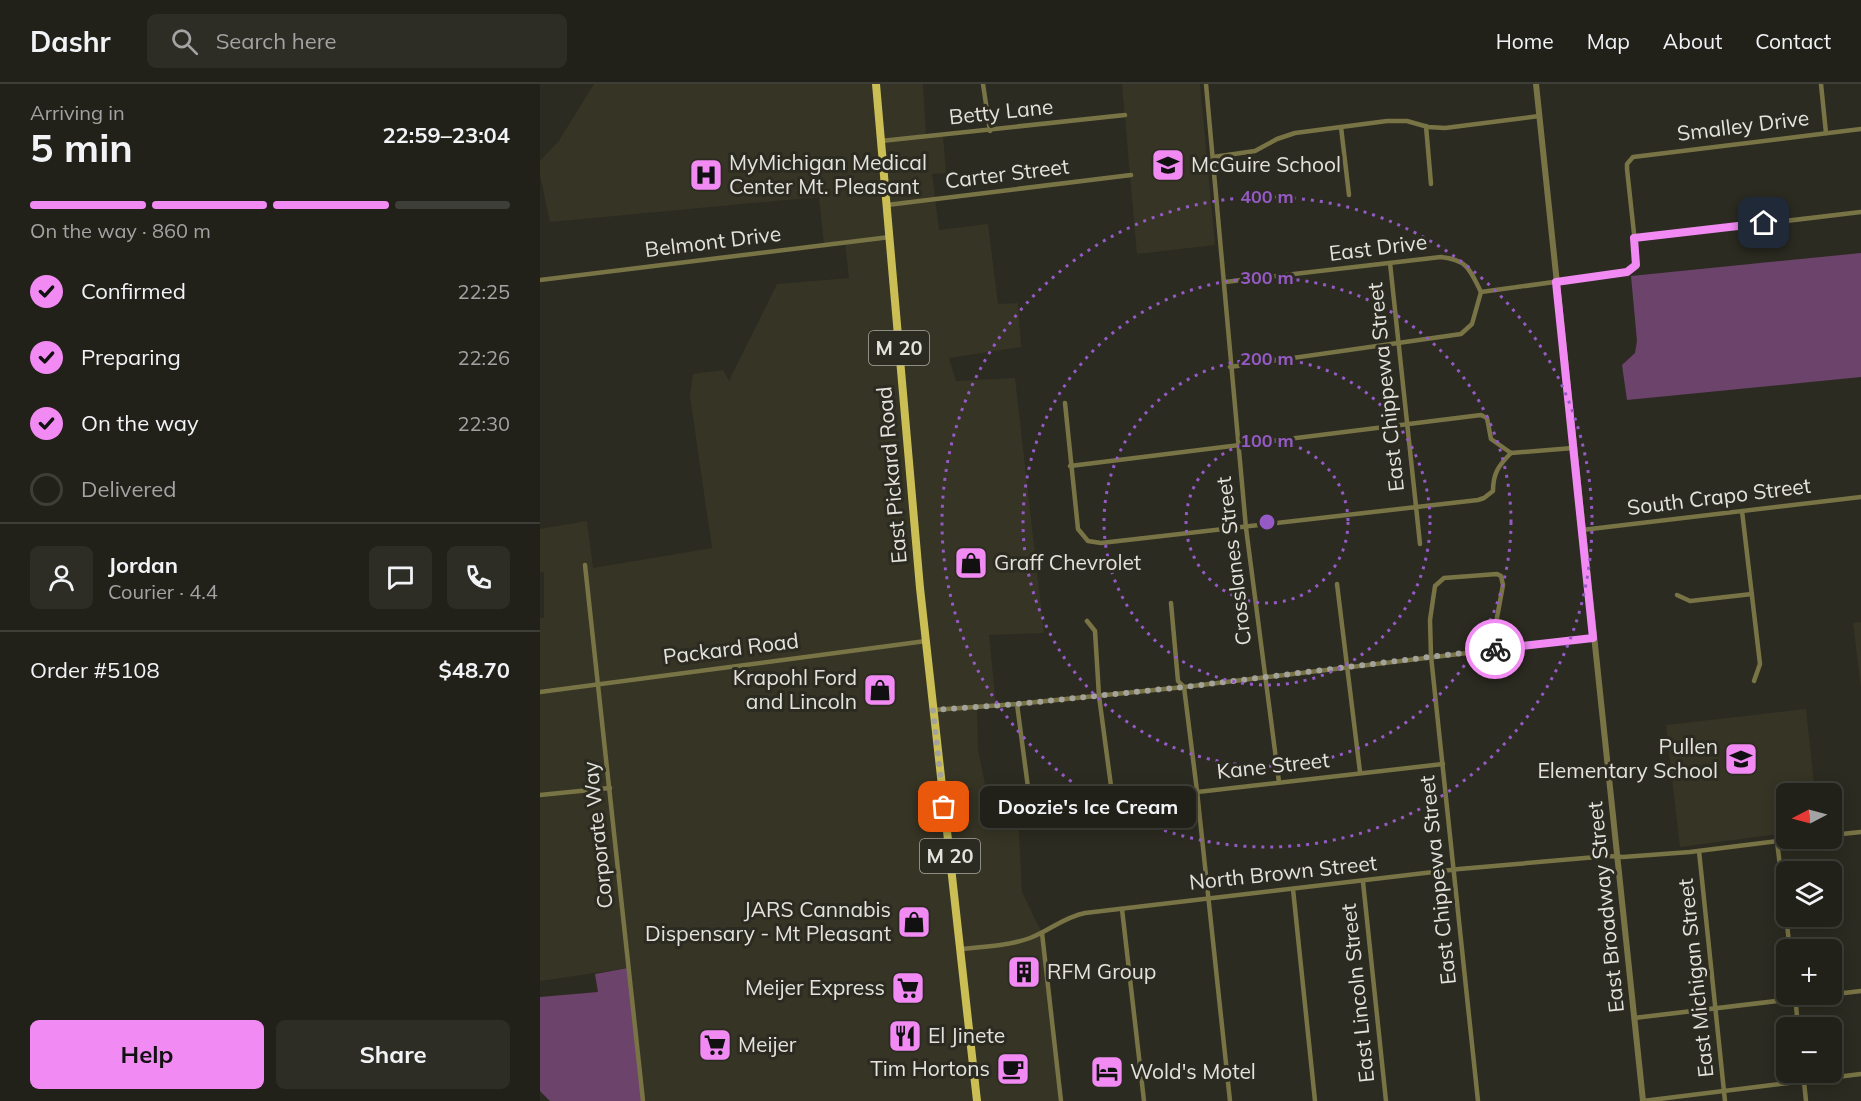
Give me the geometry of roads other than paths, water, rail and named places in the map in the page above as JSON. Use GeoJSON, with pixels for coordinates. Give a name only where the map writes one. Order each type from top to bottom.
{"type":"FeatureCollection","features":[{"type":"Feature","properties":{"kind":"main road","name":"East Pickard Road"},"geometry":{"type":"LineString","coordinates":[[876,84],[902,402],[926,641]]}},
{"type":"Feature","properties":{"kind":"main road","name":"M 20"},"geometry":{"type":"LineString","coordinates":[[926,641],[977,1101]]}},
{"type":"Feature","properties":{"kind":"street"},"geometry":{"type":"LineString","coordinates":[[983,84],[990,130]]}},
{"type":"Feature","properties":{"kind":"street","name":"Crosslanes Street"},"geometry":{"type":"LineString","coordinates":[[1206,84],[1245,528],[1279,782]]}},
{"type":"Feature","properties":{"kind":"street","name":"East Broadway Street"},"geometry":{"type":"LineString","coordinates":[[1536,84],[1572,448],[1643,1101]]}},
{"type":"Feature","properties":{"kind":"street"},"geometry":{"type":"LineString","coordinates":[[1821,84],[1826,133]]}},
{"type":"Feature","properties":{"kind":"street","name":"Betty Lane"},"geometry":{"type":"LineString","coordinates":[[881,141],[1125,115]]}},
{"type":"Feature","properties":{"kind":"street"},"geometry":{"type":"LineString","coordinates":[[1213,157],[1256,151],[1285,135],[1341,127],[1398,120],[1445,128],[1539,116]]}},
{"type":"Feature","properties":{"kind":"street"},"geometry":{"type":"LineString","coordinates":[[1426,126],[1431,184]]}},
{"type":"Feature","properties":{"kind":"street"},"geometry":{"type":"LineString","coordinates":[[1341,127],[1349,195]]}},
{"type":"Feature","properties":{"kind":"street","name":"Smalley Drive"},"geometry":{"type":"LineString","coordinates":[[1634,238],[1627,169],[1630,160],[1639,155],[1861,129]]}},
{"type":"Feature","properties":{"kind":"street","name":"Carter Street"},"geometry":{"type":"LineString","coordinates":[[887,205],[1131,175]]}},
{"type":"Feature","properties":{"kind":"street"},"geometry":{"type":"LineString","coordinates":[[1230,367],[1461,334],[1472,324],[1481,292],[1627,272],[1636,265],[1634,238],[1861,212]]}},
{"type":"Feature","properties":{"kind":"street","name":"Belmont Drive"},"geometry":{"type":"LineString","coordinates":[[540,280],[890,237]]}},
{"type":"Feature","properties":{"kind":"street","name":"East Drive"},"geometry":{"type":"LineString","coordinates":[[1225,282],[1441,257],[1456,259],[1469,269],[1481,292]]}},
{"type":"Feature","properties":{"kind":"street","name":"East Chippewa Street"},"geometry":{"type":"LineString","coordinates":[[1389,263],[1420,544]]}},
{"type":"Feature","properties":{"kind":"street"},"geometry":{"type":"LineString","coordinates":[[1065,403],[1078,529],[1088,541],[1101,543],[1245,528],[1484,498],[1493,491],[1493,477],[1499,465],[1511,453]]}},
{"type":"Feature","properties":{"kind":"street"},"geometry":{"type":"LineString","coordinates":[[1070,466],[1481,416],[1487,418],[1491,440],[1511,453],[1572,448]]}},
{"type":"Feature","properties":{"kind":"street","name":"South Crapo Street"},"geometry":{"type":"LineString","coordinates":[[1582,530],[1861,497]]}},
{"type":"Feature","properties":{"kind":"street"},"geometry":{"type":"LineString","coordinates":[[1742,511],[1760,664],[1754,681]]}},
{"type":"Feature","properties":{"kind":"street","name":"Corporate Way"},"geometry":{"type":"LineString","coordinates":[[585,565],[600,683],[643,1101]]}},
{"type":"Feature","properties":{"kind":"street","name":"East Chippewa Street"},"geometry":{"type":"LineString","coordinates":[[1478,1101],[1431,656],[1431,608],[1435,586],[1444,578],[1497,574],[1501,576],[1503,585],[1496,622]]}},
{"type":"Feature","properties":{"kind":"street"},"geometry":{"type":"LineString","coordinates":[[1337,584],[1360,772]]}},
{"type":"Feature","properties":{"kind":"street"},"geometry":{"type":"LineString","coordinates":[[1677,594],[1690,601],[1752,594]]}},
{"type":"Feature","properties":{"kind":"street"},"geometry":{"type":"LineString","coordinates":[[1171,603],[1179,681],[1184,687],[1197,791],[1230,1101]]}},
{"type":"Feature","properties":{"kind":"street"},"geometry":{"type":"LineString","coordinates":[[1087,621],[1095,631],[1099,696],[1113,801]]}},
{"type":"Feature","properties":{"kind":"street"},"geometry":{"type":"LineString","coordinates":[[933,710],[1184,687],[1593,638]]}},
{"type":"Feature","properties":{"kind":"street","name":"Packard Road"},"geometry":{"type":"LineString","coordinates":[[540,692],[926,641]]}},
{"type":"Feature","properties":{"kind":"street","name":"Kane Street"},"geometry":{"type":"LineString","coordinates":[[1017,704],[1029,795],[1037,807],[1048,809],[1360,772],[1443,765]]}},
{"type":"Feature","properties":{"kind":"street"},"geometry":{"type":"LineString","coordinates":[[540,795],[610,788]]}},
{"type":"Feature","properties":{"kind":"street"},"geometry":{"type":"LineString","coordinates":[[1842,834],[1861,832]]}},
{"type":"Feature","properties":{"kind":"street","name":"North Brown Street"},"geometry":{"type":"LineString","coordinates":[[960,949],[1014,943],[1042,933],[1073,915],[1453,870],[1699,851],[1776,841]]}},
{"type":"Feature","properties":{"kind":"street"},"geometry":{"type":"LineString","coordinates":[[1778,849],[1789,939]]}},
{"type":"Feature","properties":{"kind":"street","name":"East Michigan Street"},"geometry":{"type":"LineString","coordinates":[[1699,851],[1725,1101]]}},
{"type":"Feature","properties":{"kind":"street","name":"East Lincoln Street"},"geometry":{"type":"LineString","coordinates":[[1363,882],[1386,1101]]}},
{"type":"Feature","properties":{"kind":"street"},"geometry":{"type":"LineString","coordinates":[[1293,889],[1315,1101]]}},
{"type":"Feature","properties":{"kind":"street"},"geometry":{"type":"LineString","coordinates":[[1122,909],[1144,1101]]}},
{"type":"Feature","properties":{"kind":"street"},"geometry":{"type":"LineString","coordinates":[[1042,933],[1061,1101]]}},
{"type":"Feature","properties":{"kind":"street"},"geometry":{"type":"LineString","coordinates":[[1842,993],[1861,991]]}},
{"type":"Feature","properties":{"kind":"street"},"geometry":{"type":"LineString","coordinates":[[1635,1018],[1776,1000]]}},
{"type":"Feature","properties":{"kind":"street"},"geometry":{"type":"LineString","coordinates":[[1842,1076],[1861,1074]]}},
{"type":"Feature","properties":{"kind":"street"},"geometry":{"type":"LineString","coordinates":[[1643,1101],[1786,1083]]}},
{"type":"Feature","properties":{"kind":"street"},"geometry":{"type":"LineString","coordinates":[[1804,1083],[1806,1101]]}},
{"type":"Feature","properties":{"kind":"place","name":"McGuire School"},"geometry":{"type":"Point","coordinates":[1168,165]}},
{"type":"Feature","properties":{"kind":"place","name":"MyMichigan Medical Center Mt. Pleasant"},"geometry":{"type":"Point","coordinates":[706,175]}},
{"type":"Feature","properties":{"kind":"place","name":"Graff Chevrolet"},"geometry":{"type":"Point","coordinates":[971,563]}},
{"type":"Feature","properties":{"kind":"place","name":"Krapohl Ford and Lincoln"},"geometry":{"type":"Point","coordinates":[880,690]}},
{"type":"Feature","properties":{"kind":"place","name":"Pullen Elementary School"},"geometry":{"type":"Point","coordinates":[1741,759]}},
{"type":"Feature","properties":{"kind":"place","name":"Doozie's Ice Cream"},"geometry":{"type":"Point","coordinates":[944,807]}},
{"type":"Feature","properties":{"kind":"place","name":"JARS Cannabis Dispensary - Mt Pleasant"},"geometry":{"type":"Point","coordinates":[914,922]}},
{"type":"Feature","properties":{"kind":"place","name":"RFM Group"},"geometry":{"type":"Point","coordinates":[1024,972]}},
{"type":"Feature","properties":{"kind":"place","name":"Meijer Express"},"geometry":{"type":"Point","coordinates":[908,988]}},
{"type":"Feature","properties":{"kind":"place","name":"El Jinete"},"geometry":{"type":"Point","coordinates":[905,1036]}},
{"type":"Feature","properties":{"kind":"place","name":"Meijer"},"geometry":{"type":"Point","coordinates":[715,1045]}},
{"type":"Feature","properties":{"kind":"place","name":"Tim Hortons"},"geometry":{"type":"Point","coordinates":[1013,1069]}},
{"type":"Feature","properties":{"kind":"place","name":"Wold's Motel"},"geometry":{"type":"Point","coordinates":[1107,1072]}}]}
